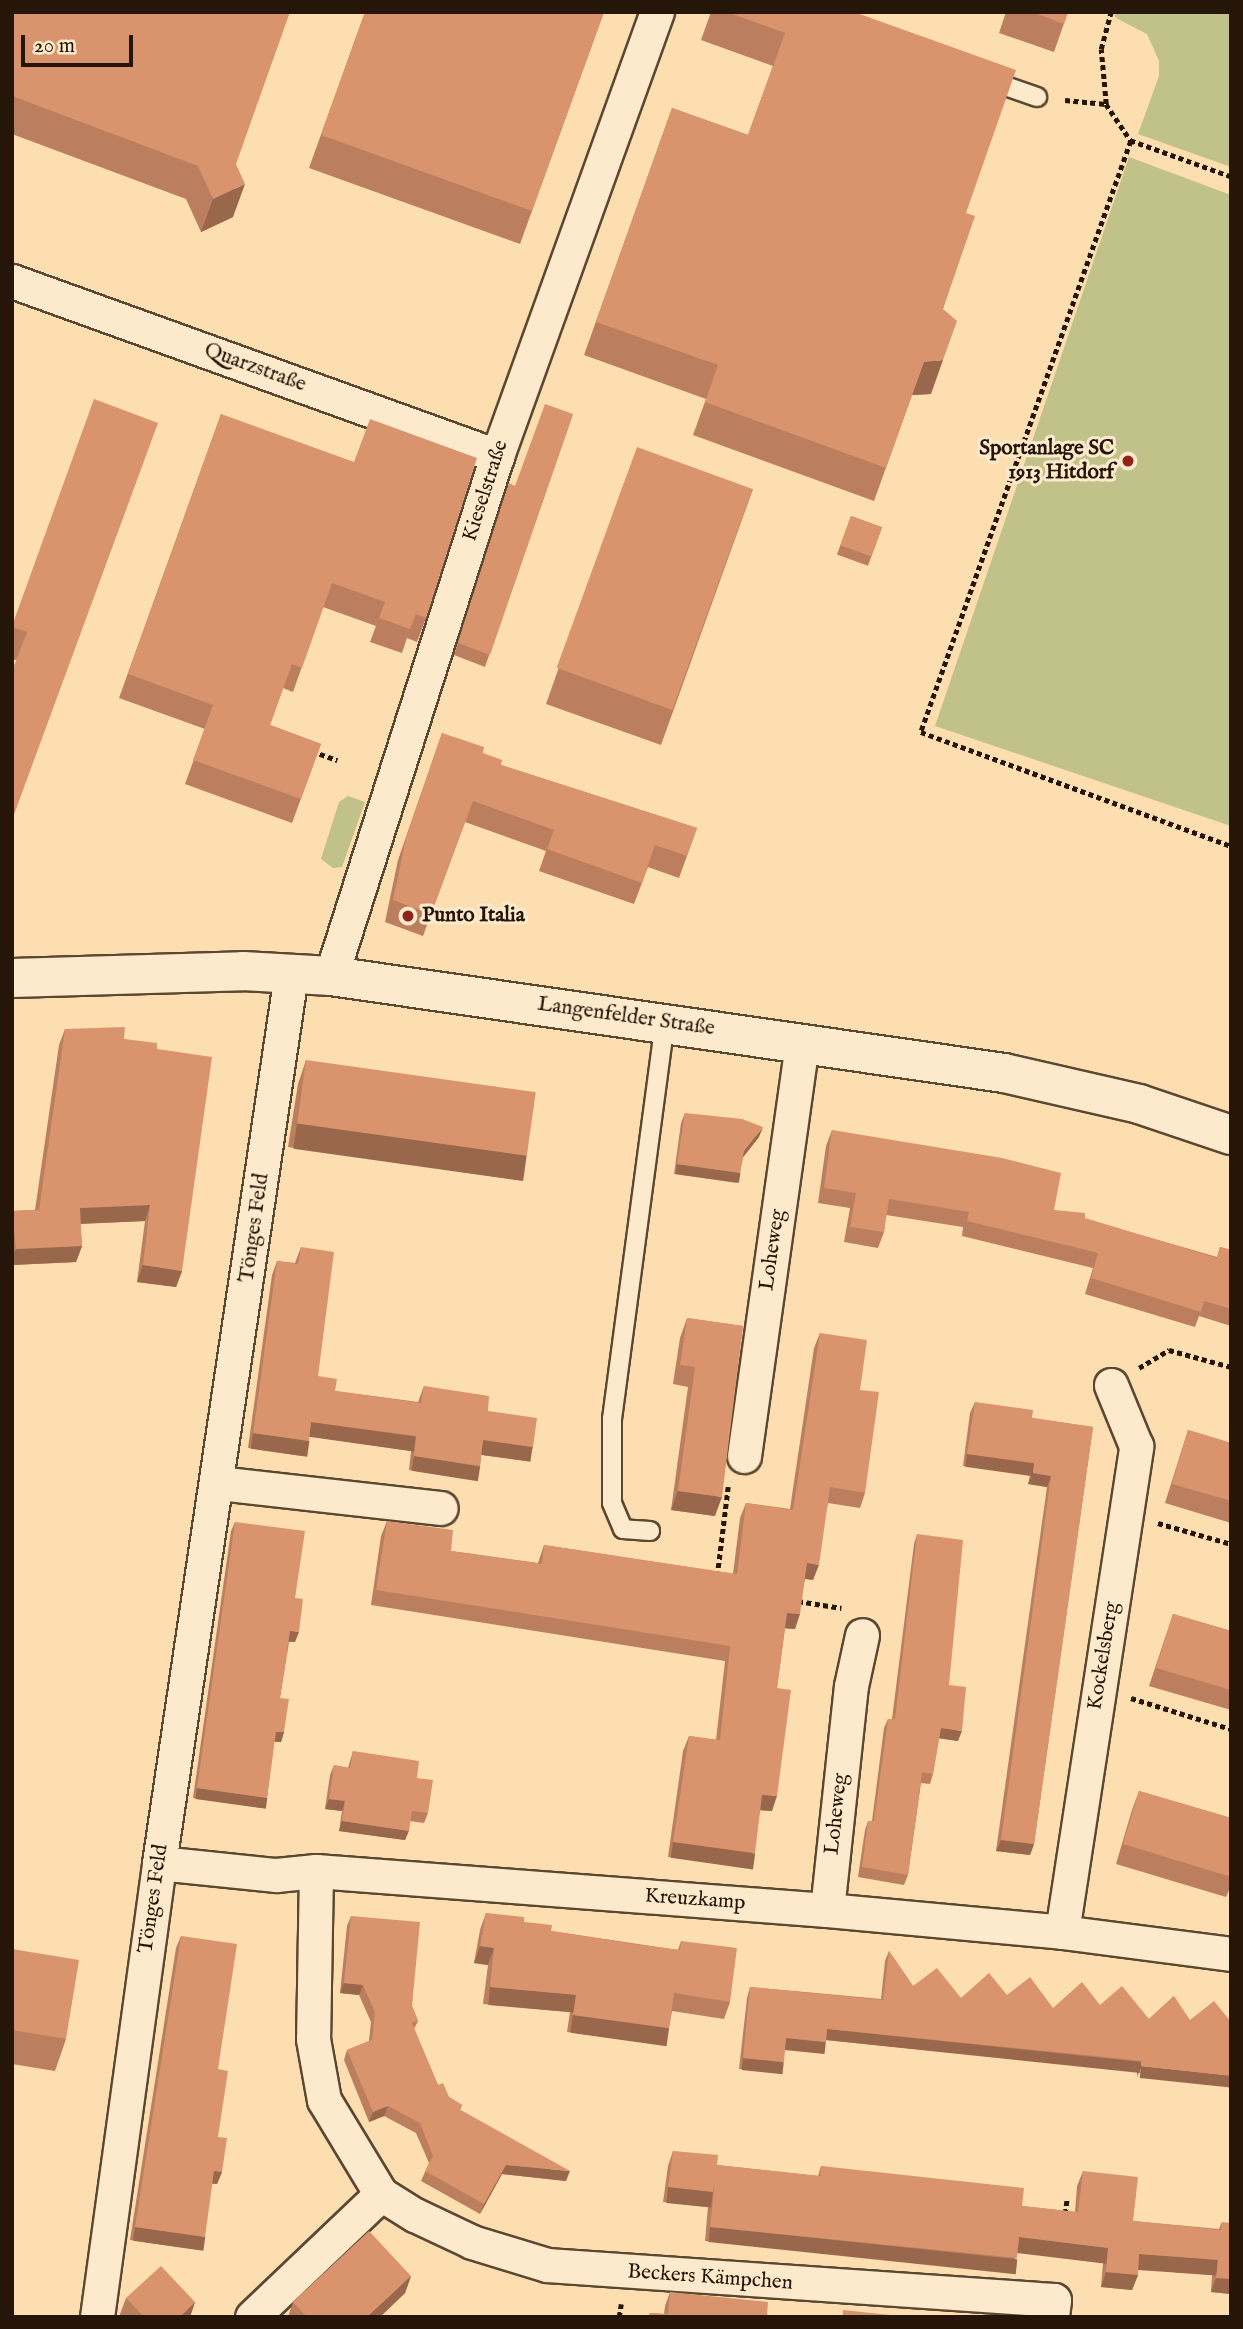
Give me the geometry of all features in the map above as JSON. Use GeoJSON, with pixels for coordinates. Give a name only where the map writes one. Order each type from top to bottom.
{"type":"FeatureCollection","features":[{"type":"Feature","properties":{"kind":"street","name":"Kieselstraße"},"geometry":{"type":"LineString","coordinates":[[331,976],[497,456],[657,12]]}},
{"type":"Feature","properties":{"kind":"street","name":"Quarzstraße"},"geometry":{"type":"LineString","coordinates":[[12,281],[497,456]]}},
{"type":"Feature","properties":{"kind":"street","name":"Langenfelder Straße"},"geometry":{"type":"LineString","coordinates":[[12,978],[291,974],[331,976],[1004,1073],[1139,1104],[1231,1135]]}},
{"type":"Feature","properties":{"kind":"street","name":"Tönges Feld"},"geometry":{"type":"LineString","coordinates":[[97,2317],[159,1863],[218,1483],[291,974]]}},
{"type":"Feature","properties":{"kind":"street","name":"Loheweg"},"geometry":{"type":"LineString","coordinates":[[744,1456],[802,1043]]}},
{"type":"Feature","properties":{"kind":"street","name":"Kockelsberg"},"geometry":{"type":"LineString","coordinates":[[1062,1931],[1136,1446],[1111,1385]]}},
{"type":"Feature","properties":{"kind":"street"},"geometry":{"type":"LineString","coordinates":[[218,1483],[441,1508]]}},
{"type":"Feature","properties":{"kind":"street","name":"Loheweg"},"geometry":{"type":"LineString","coordinates":[[827,1910],[851,1686],[862,1635]]}},
{"type":"Feature","properties":{"kind":"street","name":"Kreuzkamp"},"geometry":{"type":"LineString","coordinates":[[159,1863],[276,1875],[316,1871],[827,1910],[1062,1931],[1231,1954]]}},
{"type":"Feature","properties":{"kind":"street"},"geometry":{"type":"LineString","coordinates":[[252,2317],[382,2194],[324,2100],[313,2039],[316,1871]]}},
{"type":"Feature","properties":{"kind":"street","name":"Beckers Kämpchen"},"geometry":{"type":"LineString","coordinates":[[382,2194],[472,2242],[547,2265],[1061,2311]]}},
{"type":"Feature","properties":{"kind":"lane"},"geometry":{"type":"LineString","coordinates":[[971,74],[1037,97]]}},
{"type":"Feature","properties":{"kind":"lane"},"geometry":{"type":"LineString","coordinates":[[650,1531],[624,1529],[612,1503],[612,1419],[664,1022]]}},
{"type":"Feature","properties":{"kind":"path"},"geometry":{"type":"LineString","coordinates":[[1111,12],[1101,49],[1106,104],[1131,141],[1231,177]]}},
{"type":"Feature","properties":{"kind":"path"},"geometry":{"type":"LineString","coordinates":[[1037,97],[1106,104]]}},
{"type":"Feature","properties":{"kind":"path"},"geometry":{"type":"LineString","coordinates":[[1131,141],[921,733],[1231,846]]}},
{"type":"Feature","properties":{"kind":"path"},"geometry":{"type":"LineString","coordinates":[[299,746],[337,760]]}},
{"type":"Feature","properties":{"kind":"path"},"geometry":{"type":"LineString","coordinates":[[1111,1385],[1169,1350],[1231,1367]]}},
{"type":"Feature","properties":{"kind":"path"},"geometry":{"type":"LineString","coordinates":[[716,1588],[729,1475],[744,1456]]}},
{"type":"Feature","properties":{"kind":"path"},"geometry":{"type":"LineString","coordinates":[[1126,1513],[1231,1544]]}},
{"type":"Feature","properties":{"kind":"path"},"geometry":{"type":"LineString","coordinates":[[785,1598],[839,1606],[862,1635]]}},
{"type":"Feature","properties":{"kind":"path"},"geometry":{"type":"LineString","coordinates":[[1099,1688],[1231,1729]]}},
{"type":"Feature","properties":{"kind":"path"},"geometry":{"type":"LineString","coordinates":[[1063,2223],[1067,2198]]}},
{"type":"Feature","properties":{"kind":"green space"},"geometry":{"type":"Polygon","coordinates":[[[1113,12],[1231,12],[1231,167],[1138,134],[1159,76],[1159,61],[1147,34],[1116,18],[1113,12]]]}},
{"type":"Feature","properties":{"kind":"green space","name":"Sportanlage SC 1913 Hitdorf"},"geometry":{"type":"Polygon","coordinates":[[[1129,157],[1231,195],[1231,826],[935,726],[1129,157]]]}},
{"type":"Feature","properties":{"kind":"green space"},"geometry":{"type":"Polygon","coordinates":[[[348,796],[365,802],[342,867],[333,868],[321,859],[339,802],[348,796]]]}},
{"type":"Feature","properties":{"kind":"building"},"geometry":{"type":"Polygon","coordinates":[[[12,12],[290,12],[236,164],[245,184],[213,199],[198,166],[12,96],[12,12]]]}},
{"type":"Feature","properties":{"kind":"building"},"geometry":{"type":"Polygon","coordinates":[[[365,12],[604,12],[532,211],[321,135],[365,12]]]}},
{"type":"Feature","properties":{"kind":"building"},"geometry":{"type":"Polygon","coordinates":[[[727,12],[854,12],[1016,70],[966,213],[975,216],[943,309],[957,321],[943,360],[924,362],[886,468],[705,402],[718,365],[596,322],[672,108],[748,135],[785,33],[727,12]]]}},
{"type":"Feature","properties":{"kind":"building"},"geometry":{"type":"Polygon","coordinates":[[[1032,12],[1068,12],[1064,24],[1032,12]]]}},
{"type":"Feature","properties":{"kind":"building"},"geometry":{"type":"Polygon","coordinates":[[[94,399],[158,423],[12,820],[12,671],[27,632],[12,626],[94,399]]]}},
{"type":"Feature","properties":{"kind":"building"},"geometry":{"type":"Polygon","coordinates":[[[545,404],[573,414],[490,655],[458,643],[509,483],[515,486],[545,404]]]}},
{"type":"Feature","properties":{"kind":"building"},"geometry":{"type":"Polygon","coordinates":[[[221,414],[354,462],[370,419],[477,458],[426,618],[416,614],[410,629],[379,618],[385,602],[332,583],[302,668],[292,664],[270,725],[321,744],[301,799],[193,760],[213,705],[128,674],[221,414]]]}},
{"type":"Feature","properties":{"kind":"building"},"geometry":{"type":"Polygon","coordinates":[[[637,447],[753,489],[672,710],[557,668],[637,447]]]}},
{"type":"Feature","properties":{"kind":"building"},"geometry":{"type":"Polygon","coordinates":[[[851,516],[882,527],[871,556],[840,545],[851,516]]]}},
{"type":"Feature","properties":{"kind":"building"},"geometry":{"type":"Polygon","coordinates":[[[442,733],[484,747],[483,753],[502,760],[501,765],[697,828],[687,856],[655,845],[642,883],[547,849],[554,830],[473,801],[431,914],[393,900],[406,838],[442,733]]]}},
{"type":"Feature","properties":{"kind":"building"},"geometry":{"type":"Polygon","coordinates":[[[125,1027],[124,1039],[157,1043],[157,1049],[212,1057],[182,1271],[143,1265],[150,1205],[80,1208],[82,1246],[16,1249],[12,1211],[39,1210],[65,1029],[125,1027]]]}},
{"type":"Feature","properties":{"kind":"building"},"geometry":{"type":"Polygon","coordinates":[[[306,1060],[536,1092],[527,1156],[297,1123],[306,1060]]]}},
{"type":"Feature","properties":{"kind":"building"},"geometry":{"type":"Polygon","coordinates":[[[685,1113],[742,1119],[763,1127],[744,1151],[740,1173],[677,1164],[685,1113]]]}},
{"type":"Feature","properties":{"kind":"building"},"geometry":{"type":"Polygon","coordinates":[[[832,1130],[1002,1158],[1061,1173],[1054,1210],[1085,1213],[1085,1218],[1217,1258],[1220,1247],[1231,1250],[1231,1309],[1204,1301],[1201,1312],[1091,1278],[1098,1253],[967,1221],[969,1212],[889,1199],[884,1232],[850,1227],[856,1193],[824,1188],[832,1130]]]}},
{"type":"Feature","properties":{"kind":"building"},"geometry":{"type":"Polygon","coordinates":[[[301,1247],[334,1252],[318,1376],[337,1379],[335,1391],[421,1403],[424,1386],[489,1396],[488,1411],[537,1418],[533,1447],[483,1440],[480,1466],[414,1456],[416,1436],[311,1422],[309,1441],[253,1433],[277,1261],[298,1264],[301,1247]]]}},
{"type":"Feature","properties":{"kind":"building"},"geometry":{"type":"Polygon","coordinates":[[[687,1318],[743,1326],[722,1497],[678,1491],[695,1367],[680,1365],[687,1318]]]}},
{"type":"Feature","properties":{"kind":"building"},"geometry":{"type":"Polygon","coordinates":[[[820,1333],[867,1340],[860,1390],[879,1392],[865,1493],[830,1487],[819,1565],[807,1563],[800,1614],[787,1613],[777,1688],[791,1690],[777,1796],[762,1795],[755,1853],[673,1842],[689,1736],[720,1740],[730,1646],[376,1590],[387,1521],[453,1530],[451,1551],[542,1564],[544,1545],[737,1574],[746,1503],[793,1510],[820,1333]]]}},
{"type":"Feature","properties":{"kind":"building"},"geometry":{"type":"Polygon","coordinates":[[[975,1402],[1033,1410],[1032,1418],[1093,1427],[1034,1844],[1001,1840],[1051,1476],[1033,1473],[1034,1463],[967,1454],[975,1402]]]}},
{"type":"Feature","properties":{"kind":"building"},"geometry":{"type":"Polygon","coordinates":[[[1188,1430],[1231,1443],[1231,1501],[1172,1484],[1188,1430]]]}},
{"type":"Feature","properties":{"kind":"building"},"geometry":{"type":"Polygon","coordinates":[[[235,1522],[305,1531],[295,1598],[303,1599],[299,1632],[290,1631],[280,1698],[289,1699],[284,1732],[276,1732],[267,1798],[197,1788],[235,1522]]]}},
{"type":"Feature","properties":{"kind":"building"},"geometry":{"type":"Polygon","coordinates":[[[917,1534],[963,1540],[949,1685],[966,1687],[962,1731],[941,1728],[933,1774],[922,1772],[908,1875],[862,1867],[868,1821],[874,1821],[888,1719],[895,1719],[917,1534]]]}},
{"type":"Feature","properties":{"kind":"building"},"geometry":{"type":"Polygon","coordinates":[[[1173,1614],[1231,1631],[1231,1690],[1156,1668],[1173,1614]]]}},
{"type":"Feature","properties":{"kind":"building"},"geometry":{"type":"Polygon","coordinates":[[[353,1751],[419,1761],[417,1778],[433,1780],[428,1813],[412,1811],[409,1831],[342,1821],[345,1801],[329,1799],[334,1765],[350,1768],[353,1751]]]}},
{"type":"Feature","properties":{"kind":"building"},"geometry":{"type":"Polygon","coordinates":[[[1139,1791],[1231,1818],[1231,1877],[1123,1844],[1139,1791]]]}},
{"type":"Feature","properties":{"kind":"building"},"geometry":{"type":"Polygon","coordinates":[[[486,1913],[524,1917],[524,1922],[552,1925],[551,1931],[634,1944],[680,1950],[681,1941],[737,1948],[730,2002],[674,1993],[669,2028],[573,2015],[576,1995],[490,1987],[494,1948],[480,1946],[486,1913]]]}},
{"type":"Feature","properties":{"kind":"building"},"geometry":{"type":"Polygon","coordinates":[[[351,1916],[420,1922],[412,2006],[418,2021],[412,2023],[438,2085],[443,2083],[449,2097],[462,2105],[459,2109],[570,2171],[506,2165],[484,2204],[425,2171],[433,2156],[420,2123],[388,2106],[373,2112],[347,2050],[372,2040],[375,2012],[363,1985],[344,1983],[351,1916]]]}},
{"type":"Feature","properties":{"kind":"building"},"geometry":{"type":"Polygon","coordinates":[[[181,1936],[237,1944],[218,2069],[228,2071],[218,2137],[227,2138],[222,2172],[214,2171],[205,2237],[135,2227],[181,1936]]]}},
{"type":"Feature","properties":{"kind":"building"},"geometry":{"type":"Polygon","coordinates":[[[12,1949],[79,1960],[66,2039],[12,2030],[12,1949]]]}},
{"type":"Feature","properties":{"kind":"building"},"geometry":{"type":"Polygon","coordinates":[[[889,1951],[913,1986],[937,1968],[961,1998],[989,1973],[1007,1995],[1030,1977],[1053,2008],[1082,1982],[1100,2005],[1122,1986],[1149,2019],[1174,1996],[1190,2020],[1214,2001],[1231,2022],[1231,2076],[1141,2066],[1141,2061],[1124,2059],[827,2029],[826,2042],[786,2038],[784,2062],[743,2058],[750,1987],[883,2000],[889,1951]]]}},
{"type":"Feature","properties":{"kind":"building"},"geometry":{"type":"Polygon","coordinates":[[[673,2151],[718,2155],[717,2165],[820,2176],[821,2166],[1024,2188],[1022,2206],[1078,2212],[1083,2171],[1138,2177],[1133,2221],[1221,2230],[1222,2222],[1231,2223],[1231,2279],[1216,2278],[1218,2260],[1139,2254],[1138,2275],[1106,2272],[1108,2248],[1019,2237],[1017,2258],[710,2227],[715,2180],[713,2192],[668,2187],[673,2151]]]}},
{"type":"Feature","properties":{"kind":"building"},"geometry":{"type":"Polygon","coordinates":[[[369,2231],[411,2276],[367,2317],[307,2317],[293,2302],[369,2231]]]}},
{"type":"Feature","properties":{"kind":"building"},"geometry":{"type":"Polygon","coordinates":[[[161,2266],[195,2302],[180,2317],[144,2317],[126,2298],[161,2266]]]}},
{"type":"Feature","properties":{"kind":"building"},"geometry":{"type":"Polygon","coordinates":[[[670,2292],[768,2302],[767,2317],[649,2317],[650,2313],[668,2314],[670,2292]]]}},
{"type":"Feature","properties":{"kind":"building"},"geometry":{"type":"Polygon","coordinates":[[[843,2310],[909,2317],[843,2317],[843,2310]]]}},
{"type":"Feature","properties":{"kind":"place","name":"Sportanlage SC 1913 Hitdorf"},"geometry":{"type":"Point","coordinates":[1128,461]}},
{"type":"Feature","properties":{"kind":"place","name":"Punto Italia"},"geometry":{"type":"Point","coordinates":[408,916]}}]}
